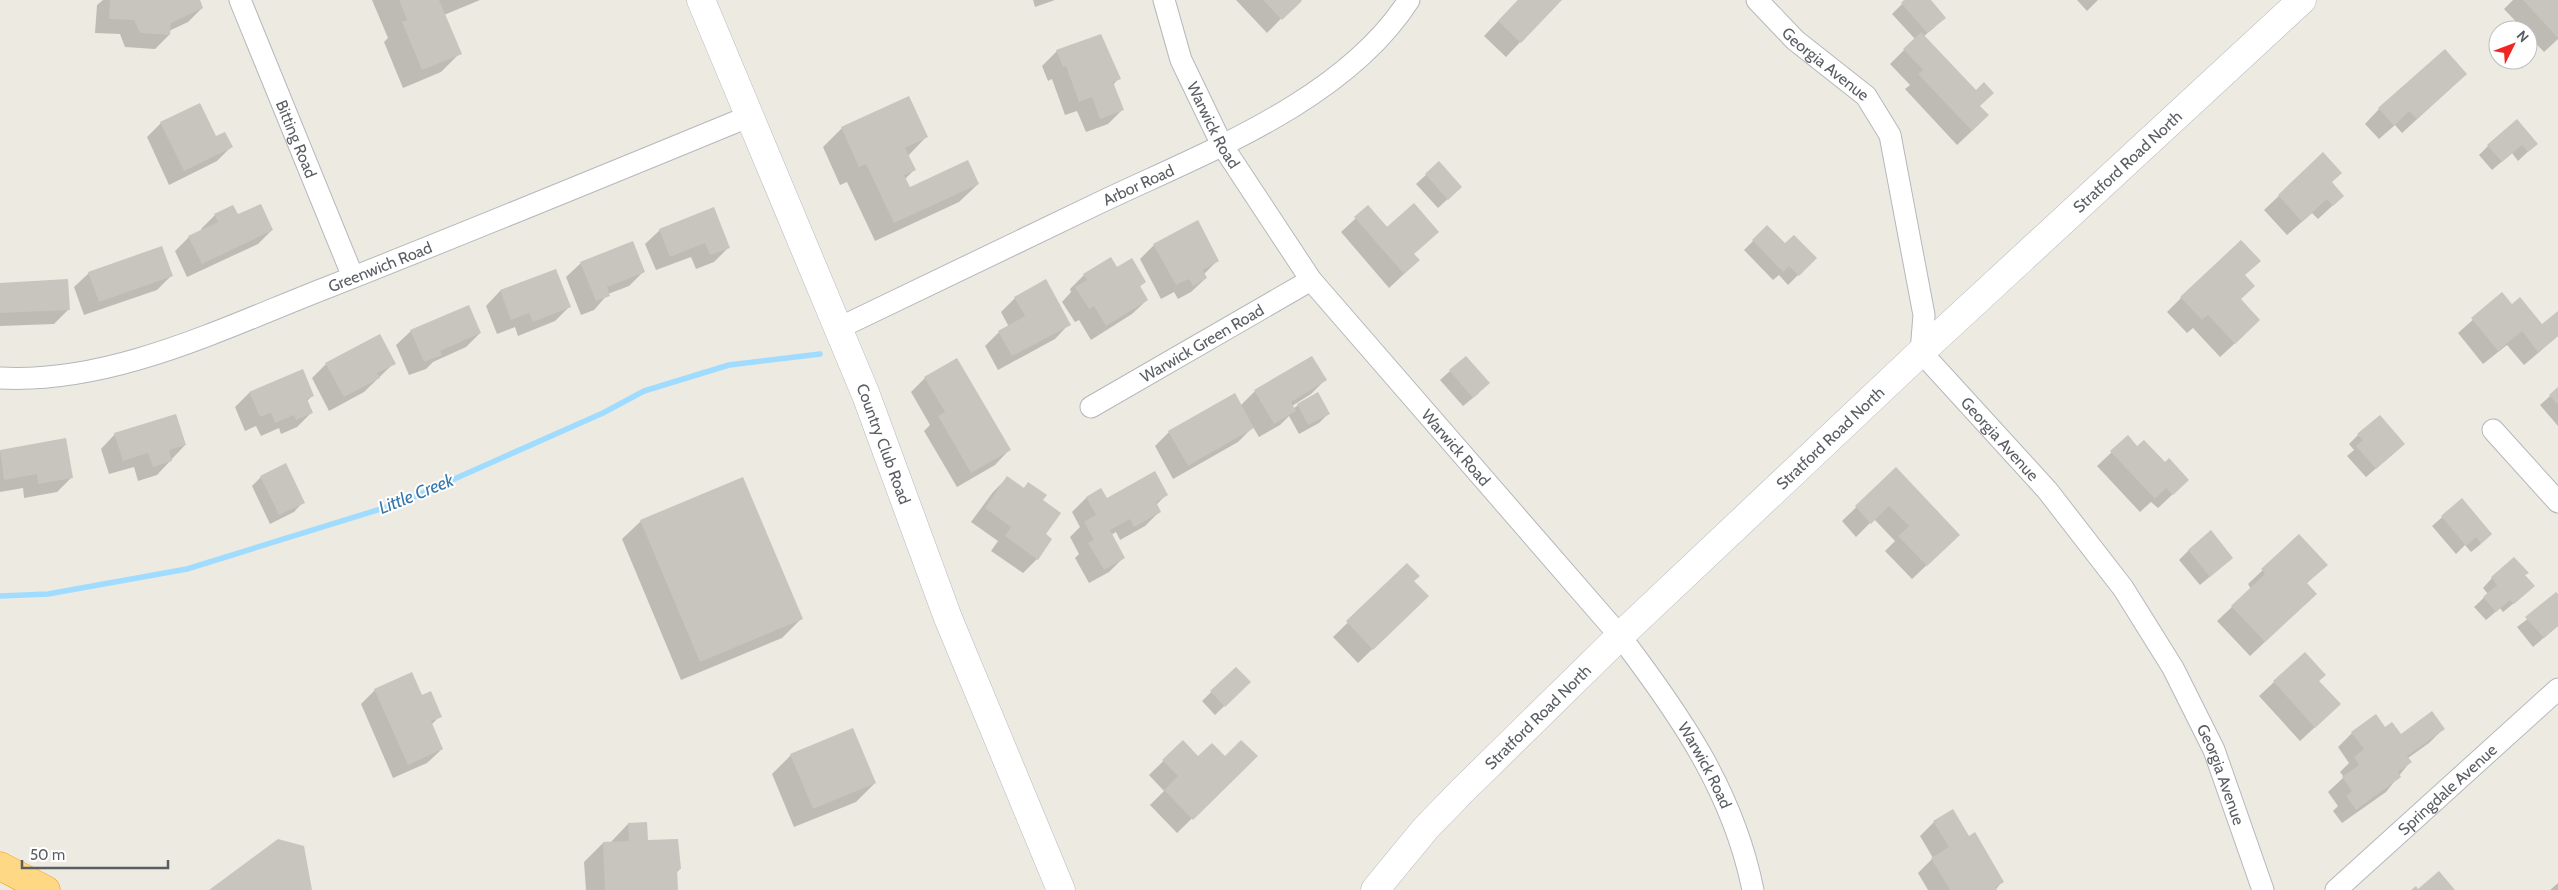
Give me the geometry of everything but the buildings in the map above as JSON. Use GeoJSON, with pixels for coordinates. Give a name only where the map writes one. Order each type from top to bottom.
{"type":"FeatureCollection","features":[{"type":"Feature","properties":{"kind":"highway"},"geometry":{"type":"LineString","coordinates":[[0,866],[46,890]]}},
{"type":"Feature","properties":{"kind":"main road","name":"Country Club Road"},"geometry":{"type":"LineString","coordinates":[[701,0],[839,328],[866,395],[948,618],[1061,890]]}},
{"type":"Feature","properties":{"kind":"main road","name":"Stratford Road North"},"geometry":{"type":"LineString","coordinates":[[1375,890],[1426,828],[1620,636],[1921,352],[2302,0]]}},
{"type":"Feature","properties":{"kind":"street","name":"Bitting Road"},"geometry":{"type":"LineString","coordinates":[[240,0],[353,277]]}},
{"type":"Feature","properties":{"kind":"street","name":"Warwick Road"},"geometry":{"type":"LineString","coordinates":[[1164,0],[1181,60],[1222,145],[1311,280],[1620,636],[1666,696],[1715,777],[1747,862],[1753,890]]}},
{"type":"Feature","properties":{"kind":"street","name":"Arbor Road"},"geometry":{"type":"LineString","coordinates":[[839,328],[1222,145],[1292,106],[1328,84],[1370,49],[1409,0]]}},
{"type":"Feature","properties":{"kind":"street","name":"Georgia Avenue"},"geometry":{"type":"LineString","coordinates":[[1757,0],[1795,40],[1866,96],[1890,135],[1924,315],[1921,352],[2047,490],[2123,588],[2173,668],[2214,750],[2263,890]]}},
{"type":"Feature","properties":{"kind":"street","name":"Greenwich Road"},"geometry":{"type":"LineString","coordinates":[[0,378],[32,380],[141,360],[353,277],[750,116]]}},
{"type":"Feature","properties":{"kind":"street","name":"Warwick Green Road"},"geometry":{"type":"LineString","coordinates":[[1091,407],[1311,280]]}},
{"type":"Feature","properties":{"kind":"street"},"geometry":{"type":"LineString","coordinates":[[2493,430],[2558,502]]}},
{"type":"Feature","properties":{"kind":"street","name":"Springdale Avenue"},"geometry":{"type":"LineString","coordinates":[[2336,890],[2558,689]]}},
{"type":"Feature","properties":{"kind":"waterway","name":"Little Creek"},"geometry":{"type":"LineString","coordinates":[[0,596],[48,594],[187,569],[400,503],[603,413],[644,391],[729,365],[820,354]]}}]}
